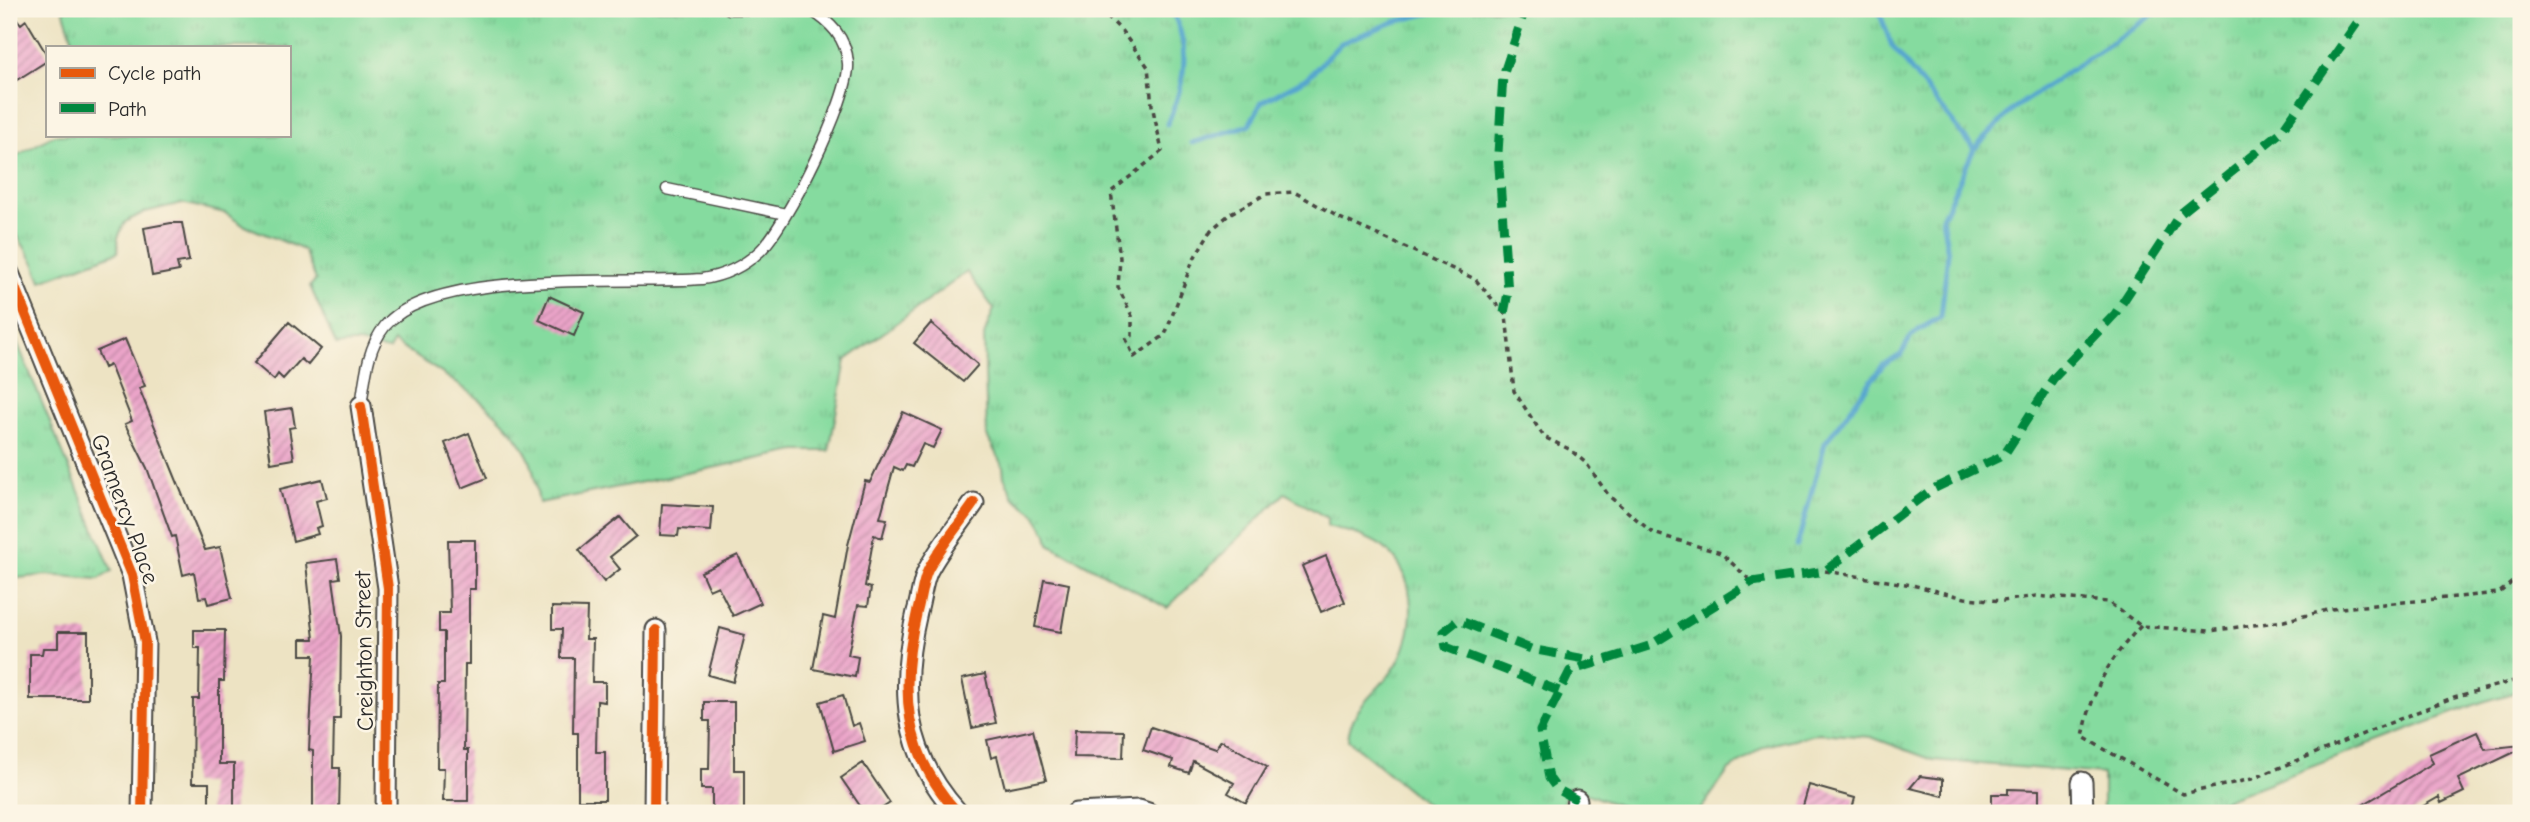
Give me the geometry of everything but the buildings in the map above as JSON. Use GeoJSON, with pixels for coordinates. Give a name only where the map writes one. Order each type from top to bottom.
{"type":"FeatureCollection","features":[{"type":"Feature","properties":{"kind":"street","name":"Gramercy Place"},"geometry":{"type":"LineString","coordinates":[[9,273],[132,575],[145,642],[142,813]]}},
{"type":"Feature","properties":{"kind":"street","name":"Creighton Street"},"geometry":{"type":"LineString","coordinates":[[360,406],[388,588],[386,813]]}},
{"type":"Feature","properties":{"kind":"street"},"geometry":{"type":"LineString","coordinates":[[958,813],[944,798],[916,748],[905,696],[912,636],[927,571],[974,503]]}},
{"type":"Feature","properties":{"kind":"street"},"geometry":{"type":"LineString","coordinates":[[654,813],[656,630]]}},
{"type":"Feature","properties":{"kind":"street"},"geometry":{"type":"LineString","coordinates":[[2082,782],[2083,813]]}},
{"type":"Feature","properties":{"kind":"street"},"geometry":{"type":"LineString","coordinates":[[1076,813],[1139,810],[1148,813]]}},
{"type":"Feature","properties":{"kind":"lane"},"geometry":{"type":"LineString","coordinates":[[729,9],[804,9]]}},
{"type":"Feature","properties":{"kind":"lane"},"geometry":{"type":"LineString","coordinates":[[360,406],[373,346],[383,328],[404,309],[498,284],[653,283],[713,277],[758,253],[786,214],[837,111],[849,73],[846,51],[838,32],[809,9]]}},
{"type":"Feature","properties":{"kind":"lane"},"geometry":{"type":"LineString","coordinates":[[667,189],[786,214]]}},
{"type":"Feature","properties":{"kind":"path"},"geometry":{"type":"LineString","coordinates":[[1100,9],[1148,66],[1152,105],[1162,151],[1111,192],[1120,258],[1118,287],[1132,316],[1132,336],[1126,339],[1134,357],[1165,335],[1192,260],[1211,230],[1231,213],[1266,194],[1294,191],[1340,218],[1475,279],[1506,315],[1514,391],[1544,437],[1569,449],[1586,463],[1609,496],[1653,533],[1721,553],[1752,582]]}},
{"type":"Feature","properties":{"kind":"path"},"geometry":{"type":"LineString","coordinates":[[1825,571],[1912,585],[1965,598],[2003,600],[2036,596],[2108,602],[2141,626],[2209,631],[2284,621],[2331,609],[2500,593],[2521,575]]}},
{"type":"Feature","properties":{"kind":"path"},"geometry":{"type":"LineString","coordinates":[[2141,626],[2115,653],[2090,703],[2083,737],[2183,794],[2252,779],[2454,697],[2521,679]]}},
{"type":"Feature","properties":{"kind":"green space"},"geometry":{"type":"Polygon","coordinates":[[[63,9],[2521,9],[2521,691],[2482,702],[2190,813],[2103,813],[2103,774],[1933,760],[1871,737],[1819,733],[1765,746],[1729,770],[1698,813],[1639,813],[1568,787],[1560,813],[1437,813],[1348,740],[1358,710],[1393,670],[1407,640],[1411,606],[1409,589],[1404,573],[1395,559],[1383,547],[1370,540],[1327,526],[1327,518],[1285,493],[1167,608],[1049,544],[1047,534],[1034,513],[1014,498],[1004,477],[1003,467],[987,436],[984,335],[994,309],[967,272],[846,360],[829,451],[796,451],[539,503],[528,456],[503,421],[468,391],[394,342],[389,350],[359,343],[336,345],[310,286],[316,280],[304,250],[243,225],[225,213],[182,203],[145,212],[125,222],[118,237],[118,252],[41,281],[34,263],[9,222],[9,160],[52,136],[290,136],[290,46],[75,46],[63,9]]]}},
{"type":"Feature","properties":{"kind":"green space"},"geometry":{"type":"Polygon","coordinates":[[[9,323],[112,571],[99,579],[46,575],[9,579],[9,323]]]}},
{"type":"Feature","properties":{"kind":"waterway"},"geometry":{"type":"LineString","coordinates":[[1167,124],[1178,95],[1184,66],[1182,38],[1171,9]]}},
{"type":"Feature","properties":{"kind":"waterway"},"geometry":{"type":"LineString","coordinates":[[1192,143],[1249,125],[1262,102],[1307,78],[1341,43],[1394,22],[1446,9]]}},
{"type":"Feature","properties":{"kind":"waterway"},"geometry":{"type":"LineString","coordinates":[[1797,546],[1825,443],[1883,365],[1901,355],[1910,338],[1920,329],[1941,317],[1948,253],[1942,218],[1974,149],[1892,46],[1878,9]]}},
{"type":"Feature","properties":{"kind":"waterway"},"geometry":{"type":"LineString","coordinates":[[1974,149],[2013,109],[2161,9]]}},
{"type":"Feature","properties":{"kind":"marked path"},"geometry":{"type":"LineString","coordinates":[[1504,313],[1508,293],[1498,153],[1503,76],[1525,9]]}},
{"type":"Feature","properties":{"kind":"marked path"},"geometry":{"type":"LineString","coordinates":[[1577,800],[1557,789],[1549,778],[1540,731],[1570,671],[1649,646],[1752,582],[1825,571],[1931,490],[2004,455],[2053,379],[2115,314],[2180,214],[2281,132],[2357,23],[2360,9]]}},
{"type":"Feature","properties":{"kind":"marked path"},"geometry":{"type":"LineString","coordinates":[[1559,691],[1446,647],[1443,632],[1458,620],[1531,649],[1596,661]]}},
{"type":"Feature","properties":{"kind":"cycle path"},"geometry":{"type":"LineString","coordinates":[[9,273],[132,575],[145,642],[142,813]]}},
{"type":"Feature","properties":{"kind":"cycle path"},"geometry":{"type":"LineString","coordinates":[[361,406],[388,588],[386,813]]}},
{"type":"Feature","properties":{"kind":"cycle path"},"geometry":{"type":"LineString","coordinates":[[958,813],[926,767],[916,743],[910,719],[908,667],[911,640],[928,570],[974,503]]}},
{"type":"Feature","properties":{"kind":"cycle path"},"geometry":{"type":"LineString","coordinates":[[654,813],[656,630]]}}]}
